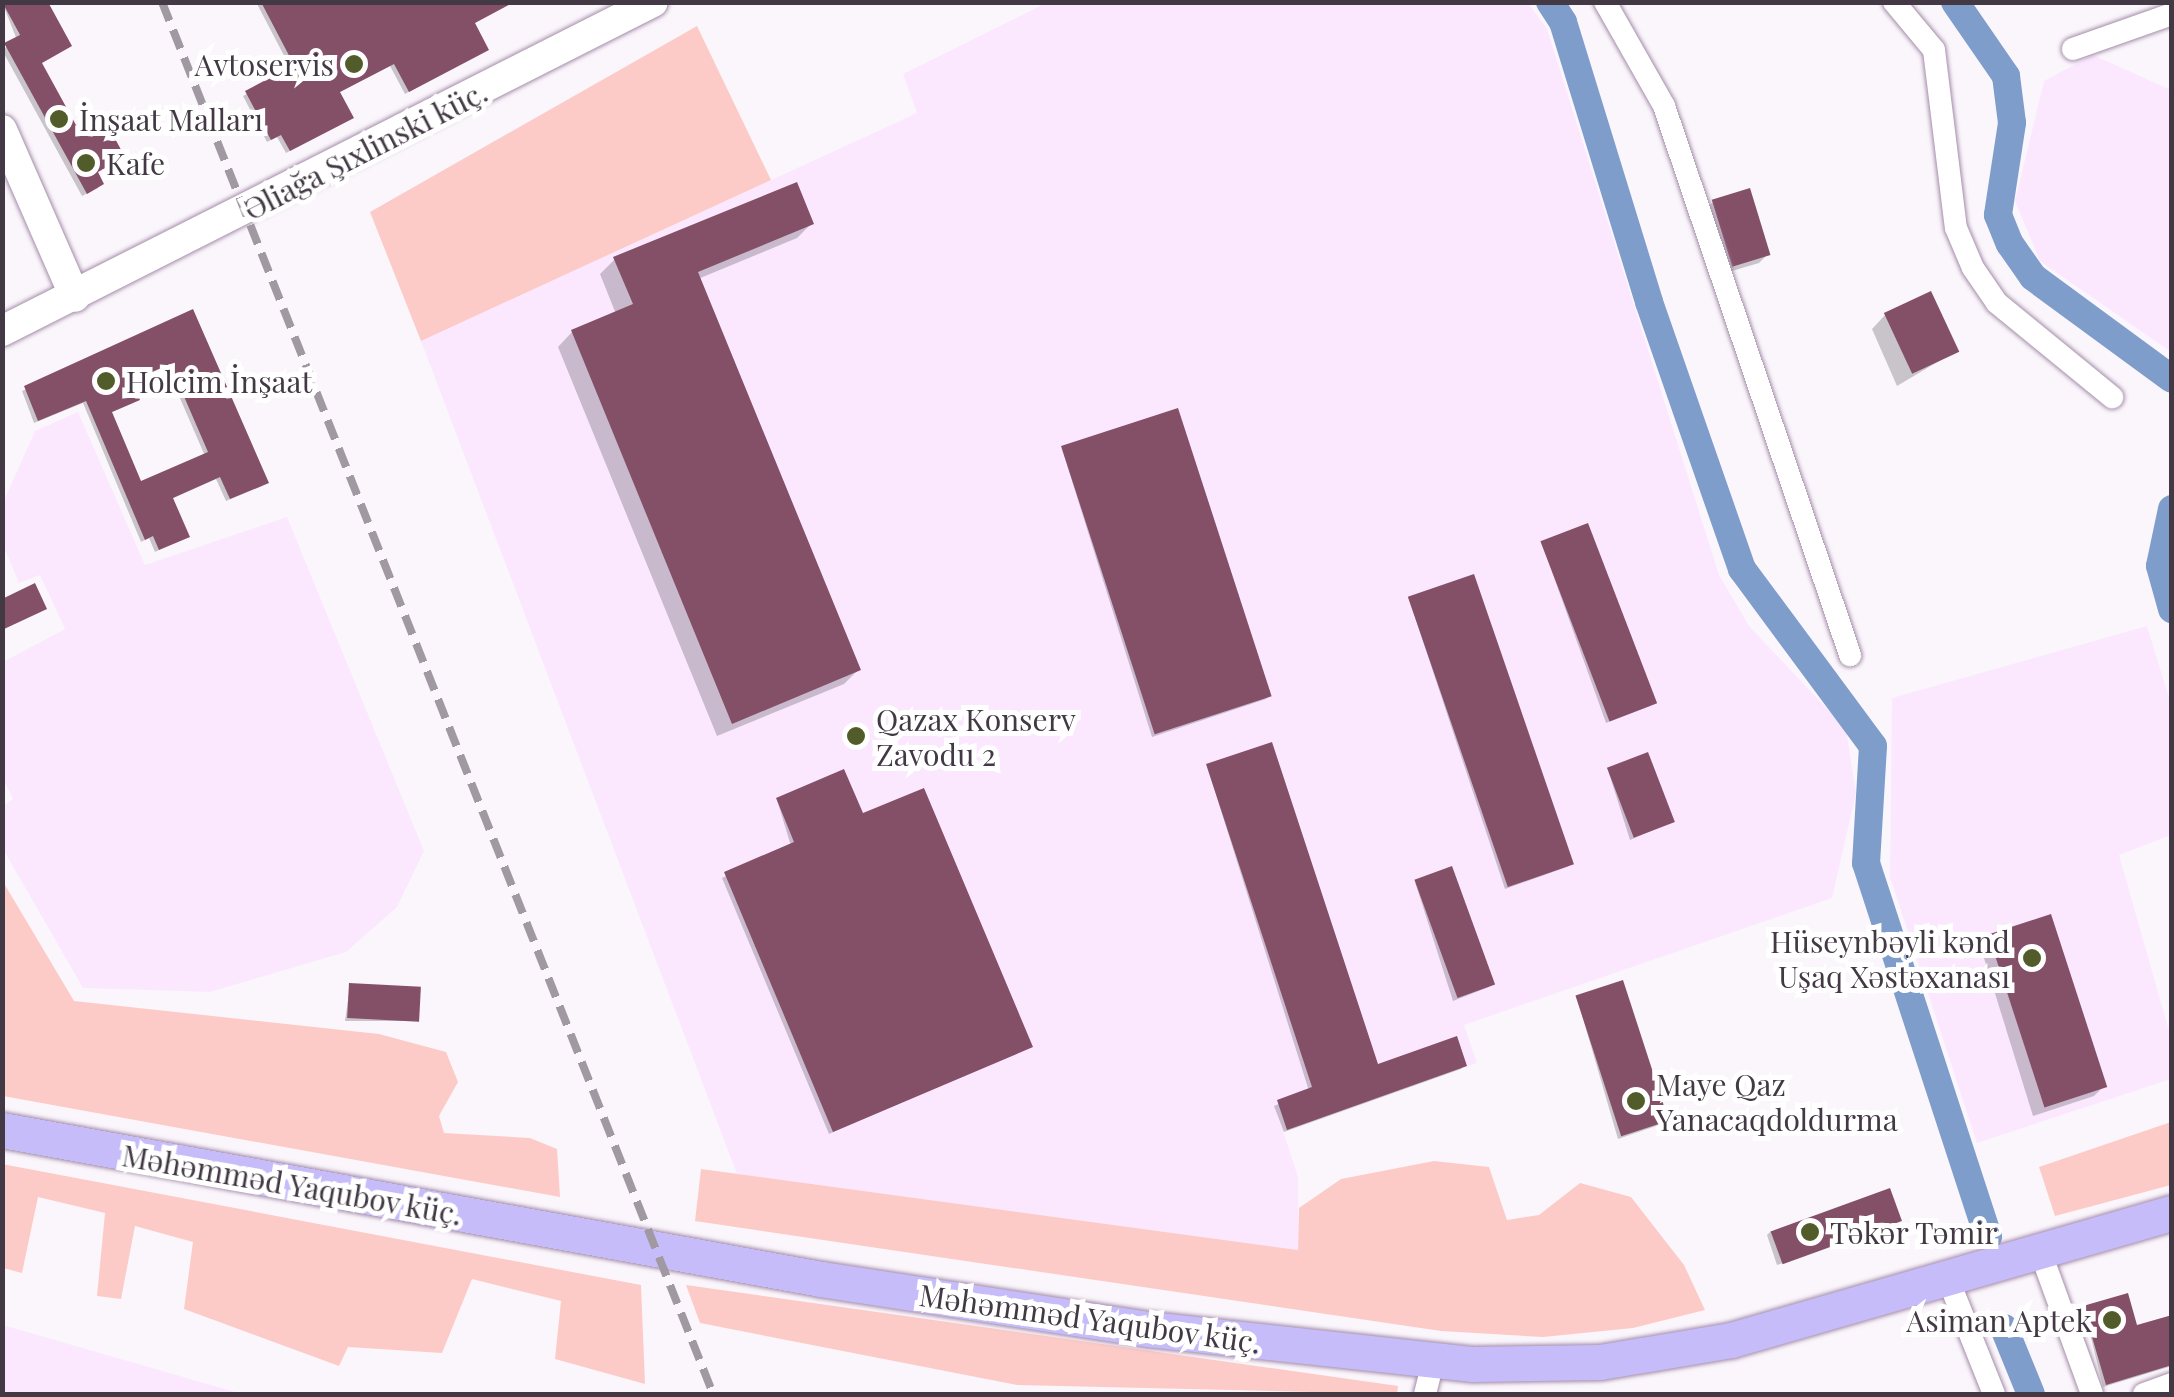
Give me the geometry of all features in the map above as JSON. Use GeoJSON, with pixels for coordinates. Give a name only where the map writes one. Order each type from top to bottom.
{"type":"FeatureCollection","features":[{"type":"Feature","properties":{"kind":"main road","name":"Əliağa Şıxlinski küç."},"geometry":{"type":"LineString","coordinates":[[2,331],[76,297],[653,2]]}},
{"type":"Feature","properties":{"kind":"main road"},"geometry":{"type":"LineString","coordinates":[[2,130],[76,297]]}},
{"type":"Feature","properties":{"kind":"main road","name":"Məhəmməd Yaqubov küç."},"geometry":{"type":"LineString","coordinates":[[2,1130],[784,1273],[1149,1328],[1429,1378],[1642,1356],[1769,1331],[2172,1213]]}},
{"type":"Feature","properties":{"kind":"street"},"geometry":{"type":"LineString","coordinates":[[1605,2],[1664,106],[1850,656]]}},
{"type":"Feature","properties":{"kind":"street"},"geometry":{"type":"LineString","coordinates":[[1894,2],[1934,50],[1956,228],[1973,268],[1997,304],[2112,396]]}},
{"type":"Feature","properties":{"kind":"street"},"geometry":{"type":"LineString","coordinates":[[2072,49],[2172,14]]}},
{"type":"Feature","properties":{"kind":"street"},"geometry":{"type":"LineString","coordinates":[[2040,1252],[2092,1394]]}},
{"type":"Feature","properties":{"kind":"street"},"geometry":{"type":"LineString","coordinates":[[1948,1279],[1994,1394]]}},
{"type":"Feature","properties":{"kind":"street"},"geometry":{"type":"LineString","coordinates":[[2144,1394],[2172,1384]]}},
{"type":"Feature","properties":{"kind":"shaded area"},"geometry":{"type":"Polygon","coordinates":[[[1046,3],[1528,3],[1547,29],[1719,575],[1749,626],[1846,729],[1856,793],[1832,898],[1464,1025],[1477,1063],[1283,1131],[1298,1177],[1298,1250],[737,1174],[421,341],[917,113],[903,74],[1046,3]]]}},
{"type":"Feature","properties":{"kind":"shaded area"},"geometry":{"type":"Polygon","coordinates":[[[697,26],[771,180],[421,341],[370,212],[697,26]]]}},
{"type":"Feature","properties":{"kind":"shaded area"},"geometry":{"type":"Polygon","coordinates":[[[2093,55],[2171,90],[2171,352],[2040,261],[2015,201],[2044,81],[2093,55]]]}},
{"type":"Feature","properties":{"kind":"shaded area"},"geometry":{"type":"Polygon","coordinates":[[[78,412],[145,565],[287,517],[424,851],[397,907],[346,952],[210,992],[83,988],[3,849],[3,806],[13,799],[3,778],[3,662],[65,629],[40,575],[19,583],[3,545],[3,503],[35,431],[78,412]]]}},
{"type":"Feature","properties":{"kind":"shaded area","name":"Hüseynbəyli kənd Uşaq Xəstəxanası"},"geometry":{"type":"Polygon","coordinates":[[[2147,626],[2171,704],[2171,835],[2119,855],[2171,1038],[2171,1079],[1977,1143],[1890,877],[1892,698],[2147,626]]]}},
{"type":"Feature","properties":{"kind":"shaded area"},"geometry":{"type":"Polygon","coordinates":[[[2,880],[74,1001],[379,1034],[446,1052],[458,1082],[439,1116],[444,1133],[530,1138],[557,1149],[560,1197],[3,1096],[2,880]]]}},
{"type":"Feature","properties":{"kind":"shaded area"},"geometry":{"type":"Polygon","coordinates":[[[2171,1122],[2171,1185],[2055,1216],[2039,1167],[2171,1122]]]}},
{"type":"Feature","properties":{"kind":"shaded area"},"geometry":{"type":"Polygon","coordinates":[[[1434,1161],[1489,1167],[1507,1220],[1539,1215],[1580,1183],[1631,1197],[1684,1265],[1705,1310],[1633,1328],[1543,1337],[1441,1331],[695,1221],[701,1169],[1298,1250],[1299,1208],[1341,1179],[1434,1161]]]}},
{"type":"Feature","properties":{"kind":"shaded area"},"geometry":{"type":"Polygon","coordinates":[[[2,1164],[641,1285],[645,1384],[555,1359],[561,1301],[472,1279],[442,1353],[348,1347],[339,1366],[184,1309],[193,1242],[135,1226],[121,1299],[97,1296],[105,1213],[38,1197],[22,1273],[3,1268],[2,1164]]]}},
{"type":"Feature","properties":{"kind":"shaded area"},"geometry":{"type":"Polygon","coordinates":[[[686,1285],[1398,1386],[1397,1394],[1017,1385],[700,1323],[686,1285]]]}},
{"type":"Feature","properties":{"kind":"shaded area"},"geometry":{"type":"Polygon","coordinates":[[[3,1325],[242,1394],[3,1394],[3,1325]]]}},
{"type":"Feature","properties":{"kind":"building"},"geometry":{"type":"Polygon","coordinates":[[[2,2],[48,2],[72,46],[42,63],[82,136],[106,122],[125,157],[98,172],[104,184],[87,194],[4,43],[20,35],[2,2]]]}},
{"type":"Feature","properties":{"kind":"building"},"geometry":{"type":"Polygon","coordinates":[[[261,2],[514,2],[475,23],[489,50],[409,92],[394,64],[340,92],[354,118],[290,151],[281,135],[271,140],[245,91],[294,65],[261,2]]]}},
{"type":"Feature","properties":{"kind":"building"},"geometry":{"type":"Polygon","coordinates":[[[797,182],[814,224],[698,272],[861,670],[732,724],[571,330],[633,304],[613,257],[797,182]]]}},
{"type":"Feature","properties":{"kind":"building"},"geometry":{"type":"Polygon","coordinates":[[[1750,188],[1770,255],[1732,267],[1712,200],[1750,188]]]}},
{"type":"Feature","properties":{"kind":"building"},"geometry":{"type":"Polygon","coordinates":[[[1931,291],[1959,352],[1912,374],[1884,313],[1931,291]]]}},
{"type":"Feature","properties":{"kind":"building"},"geometry":{"type":"Polygon","coordinates":[[[193,309],[269,483],[230,499],[220,477],[173,498],[190,537],[159,550],[153,536],[145,540],[86,401],[38,421],[24,386],[193,309]],[[170,364],[132,381],[140,400],[112,412],[141,481],[208,452],[170,364]]]}},
{"type":"Feature","properties":{"kind":"building"},"geometry":{"type":"Polygon","coordinates":[[[1178,408],[1272,696],[1155,734],[1061,446],[1178,408]]]}},
{"type":"Feature","properties":{"kind":"building"},"geometry":{"type":"Polygon","coordinates":[[[1588,523],[1657,703],[1610,721],[1540,541],[1588,523]]]}},
{"type":"Feature","properties":{"kind":"building"},"geometry":{"type":"Polygon","coordinates":[[[1474,574],[1574,864],[1508,887],[1408,597],[1474,574]]]}},
{"type":"Feature","properties":{"kind":"building"},"geometry":{"type":"Polygon","coordinates":[[[35,583],[47,609],[2,630],[2,599],[35,583]]]}},
{"type":"Feature","properties":{"kind":"building"},"geometry":{"type":"Polygon","coordinates":[[[1272,742],[1378,1064],[1457,1036],[1467,1066],[1287,1130],[1277,1100],[1312,1087],[1206,764],[1272,742]]]}},
{"type":"Feature","properties":{"kind":"building"},"geometry":{"type":"Polygon","coordinates":[[[1648,752],[1675,822],[1634,838],[1607,768],[1648,752]]]}},
{"type":"Feature","properties":{"kind":"building"},"geometry":{"type":"Polygon","coordinates":[[[844,769],[863,813],[924,788],[1033,1047],[833,1132],[724,872],[794,842],[776,798],[844,769]]]}},
{"type":"Feature","properties":{"kind":"building"},"geometry":{"type":"Polygon","coordinates":[[[1452,866],[1495,984],[1458,998],[1414,880],[1452,866]]]}},
{"type":"Feature","properties":{"kind":"building"},"geometry":{"type":"Polygon","coordinates":[[[2051,914],[2107,1087],[2044,1107],[1988,934],[2051,914]]]}},
{"type":"Feature","properties":{"kind":"building"},"geometry":{"type":"Polygon","coordinates":[[[1623,980],[1669,1121],[1621,1136],[1575,995],[1623,980]]]}},
{"type":"Feature","properties":{"kind":"building"},"geometry":{"type":"Polygon","coordinates":[[[349,983],[421,987],[419,1022],[347,1018],[349,983]]]}},
{"type":"Feature","properties":{"kind":"building"},"geometry":{"type":"Polygon","coordinates":[[[1890,1188],[1902,1221],[1783,1264],[1771,1231],[1890,1188]]]}},
{"type":"Feature","properties":{"kind":"building"},"geometry":{"type":"Polygon","coordinates":[[[2128,1293],[2137,1325],[2172,1315],[2172,1365],[2106,1385],[2083,1306],[2128,1293]]]}},
{"type":"Feature","properties":{"kind":"waterway"},"geometry":{"type":"LineString","coordinates":[[1550,2],[1563,22],[1649,302],[1742,569],[1873,746],[1866,863],[1988,1237]]}},
{"type":"Feature","properties":{"kind":"waterway"},"geometry":{"type":"LineString","coordinates":[[1955,2],[2006,76],[2012,123],[1998,215],[2010,244],[2033,277],[2172,379]]}},
{"type":"Feature","properties":{"kind":"waterway"},"geometry":{"type":"LineString","coordinates":[[2172,509],[2160,566],[2172,609]]}},
{"type":"Feature","properties":{"kind":"waterway"},"geometry":{"type":"LineString","coordinates":[[2004,1328],[2031,1394]]}},
{"type":"Feature","properties":{"kind":"railway"},"geometry":{"type":"LineString","coordinates":[[162,2],[713,1394]]}},
{"type":"Feature","properties":{"kind":"place","name":"Avtoservis"},"geometry":{"type":"Point","coordinates":[354,64]}},
{"type":"Feature","properties":{"kind":"place","name":"İnşaat Malları"},"geometry":{"type":"Point","coordinates":[59,119]}},
{"type":"Feature","properties":{"kind":"place","name":"Kafe"},"geometry":{"type":"Point","coordinates":[86,163]}},
{"type":"Feature","properties":{"kind":"place","name":"Holcim İnşaat"},"geometry":{"type":"Point","coordinates":[106,381]}},
{"type":"Feature","properties":{"kind":"place","name":"Qazax Konserv Zavodu 2"},"geometry":{"type":"Point","coordinates":[856,736]}},
{"type":"Feature","properties":{"kind":"place","name":"Hüseynbəyli kənd Uşaq Xəstəxanası"},"geometry":{"type":"Point","coordinates":[2032,958]}},
{"type":"Feature","properties":{"kind":"place","name":"Maye Qaz Yanacaqdoldurma"},"geometry":{"type":"Point","coordinates":[1636,1101]}},
{"type":"Feature","properties":{"kind":"place","name":"Təkər Təmir"},"geometry":{"type":"Point","coordinates":[1810,1232]}},
{"type":"Feature","properties":{"kind":"place","name":"Asiman Aptek"},"geometry":{"type":"Point","coordinates":[2112,1320]}}]}
